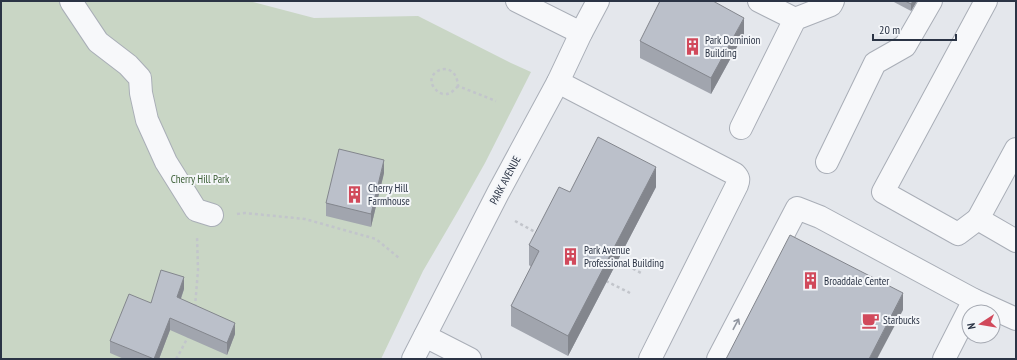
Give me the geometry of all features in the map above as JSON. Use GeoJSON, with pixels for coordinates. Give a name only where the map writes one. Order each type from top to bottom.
{"type":"FeatureCollection","features":[{"type":"Feature","properties":{"kind":"street"},"geometry":{"type":"LineString","coordinates":[[71,1],[98,42],[128,65],[140,78],[141,93],[147,120],[166,162],[204,213]]}},
{"type":"Feature","properties":{"kind":"street"},"geometry":{"type":"LineString","coordinates":[[517,1],[581,33]]}},
{"type":"Feature","properties":{"kind":"street","name":"PARK AVENUE"},"geometry":{"type":"LineString","coordinates":[[413,359],[498,193],[558,82],[598,1]]}},
{"type":"Feature","properties":{"kind":"street"},"geometry":{"type":"LineString","coordinates":[[759,1],[795,19]]}},
{"type":"Feature","properties":{"kind":"street"},"geometry":{"type":"LineString","coordinates":[[828,162],[875,62],[905,46],[930,1]]}},
{"type":"Feature","properties":{"kind":"street"},"geometry":{"type":"LineString","coordinates":[[986,1],[883,192],[958,234],[978,219],[1016,149]]}},
{"type":"Feature","properties":{"kind":"street"},"geometry":{"type":"LineString","coordinates":[[741,128],[795,19],[822,4]]}},
{"type":"Feature","properties":{"kind":"street"},"geometry":{"type":"LineString","coordinates":[[558,82],[738,177],[739,181],[650,359]]}},
{"type":"Feature","properties":{"kind":"street"},"geometry":{"type":"LineString","coordinates":[[718,359],[798,208],[820,217],[974,300],[1016,319]]}},
{"type":"Feature","properties":{"kind":"street"},"geometry":{"type":"LineString","coordinates":[[978,219],[1016,241]]}},
{"type":"Feature","properties":{"kind":"street"},"geometry":{"type":"LineString","coordinates":[[944,359],[974,300]]}},
{"type":"Feature","properties":{"kind":"street"},"geometry":{"type":"LineString","coordinates":[[425,336],[470,359]]}},
{"type":"Feature","properties":{"kind":"path"},"geometry":{"type":"LineString","coordinates":[[440,69],[448,69],[454,72],[458,79],[458,86],[449,94],[441,94],[432,84],[432,78],[435,72],[440,69]]}},
{"type":"Feature","properties":{"kind":"path"},"geometry":{"type":"LineString","coordinates":[[458,86],[496,101]]}},
{"type":"Feature","properties":{"kind":"path"},"geometry":{"type":"LineString","coordinates":[[195,310],[204,213],[245,213],[305,219],[376,239],[399,258]]}},
{"type":"Feature","properties":{"kind":"path"},"geometry":{"type":"LineString","coordinates":[[515,221],[538,234]]}},
{"type":"Feature","properties":{"kind":"path"},"geometry":{"type":"LineString","coordinates":[[613,258],[641,273]]}},
{"type":"Feature","properties":{"kind":"path"},"geometry":{"type":"LineString","coordinates":[[602,278],[630,293]]}},
{"type":"Feature","properties":{"kind":"path"},"geometry":{"type":"LineString","coordinates":[[176,359],[190,332]]}},
{"type":"Feature","properties":{"kind":"green space","name":"Cherry Hill Park"},"geometry":{"type":"Polygon","coordinates":[[[1,1],[249,1],[314,18],[418,16],[531,72],[485,163],[423,271],[381,359],[1,359],[1,1]]]}},
{"type":"Feature","properties":{"kind":"building","name":"Park Dominion Building"},"geometry":{"type":"Polygon","coordinates":[[[660,1],[713,1],[744,18],[711,78],[640,41],[660,1]]]}},
{"type":"Feature","properties":{"kind":"building"},"geometry":{"type":"Polygon","coordinates":[[[905,1],[913,1],[911,4],[905,1]]]}},
{"type":"Feature","properties":{"kind":"building","name":"Park Avenue Professional Building"},"geometry":{"type":"Polygon","coordinates":[[[598,137],[656,167],[568,336],[511,306],[539,251],[529,245],[559,187],[570,192],[598,137]]]}},
{"type":"Feature","properties":{"kind":"building","name":"Cherry Hill Farmhouse"},"geometry":{"type":"Polygon","coordinates":[[[339,149],[384,160],[371,214],[326,203],[339,149]]]}},
{"type":"Feature","properties":{"kind":"building","name":"Broaddale Center"},"geometry":{"type":"Polygon","coordinates":[[[790,235],[903,293],[869,359],[726,359],[790,235]]]}},
{"type":"Feature","properties":{"kind":"building"},"geometry":{"type":"Polygon","coordinates":[[[161,270],[184,277],[177,297],[235,323],[227,343],[170,318],[154,359],[110,341],[129,294],[151,303],[161,270]]]}},
{"type":"Feature","properties":{"kind":"place","name":"Park Dominion Building"},"geometry":{"type":"Point","coordinates":[692,46]}},
{"type":"Feature","properties":{"kind":"place","name":"Cherry Hill Farmhouse"},"geometry":{"type":"Point","coordinates":[355,194]}},
{"type":"Feature","properties":{"kind":"place","name":"Park Avenue Professional Building"},"geometry":{"type":"Point","coordinates":[571,256]}},
{"type":"Feature","properties":{"kind":"place","name":"Broaddale Center"},"geometry":{"type":"Point","coordinates":[811,281]}},
{"type":"Feature","properties":{"kind":"place","name":"Starbucks"},"geometry":{"type":"Point","coordinates":[870,320]}}]}
